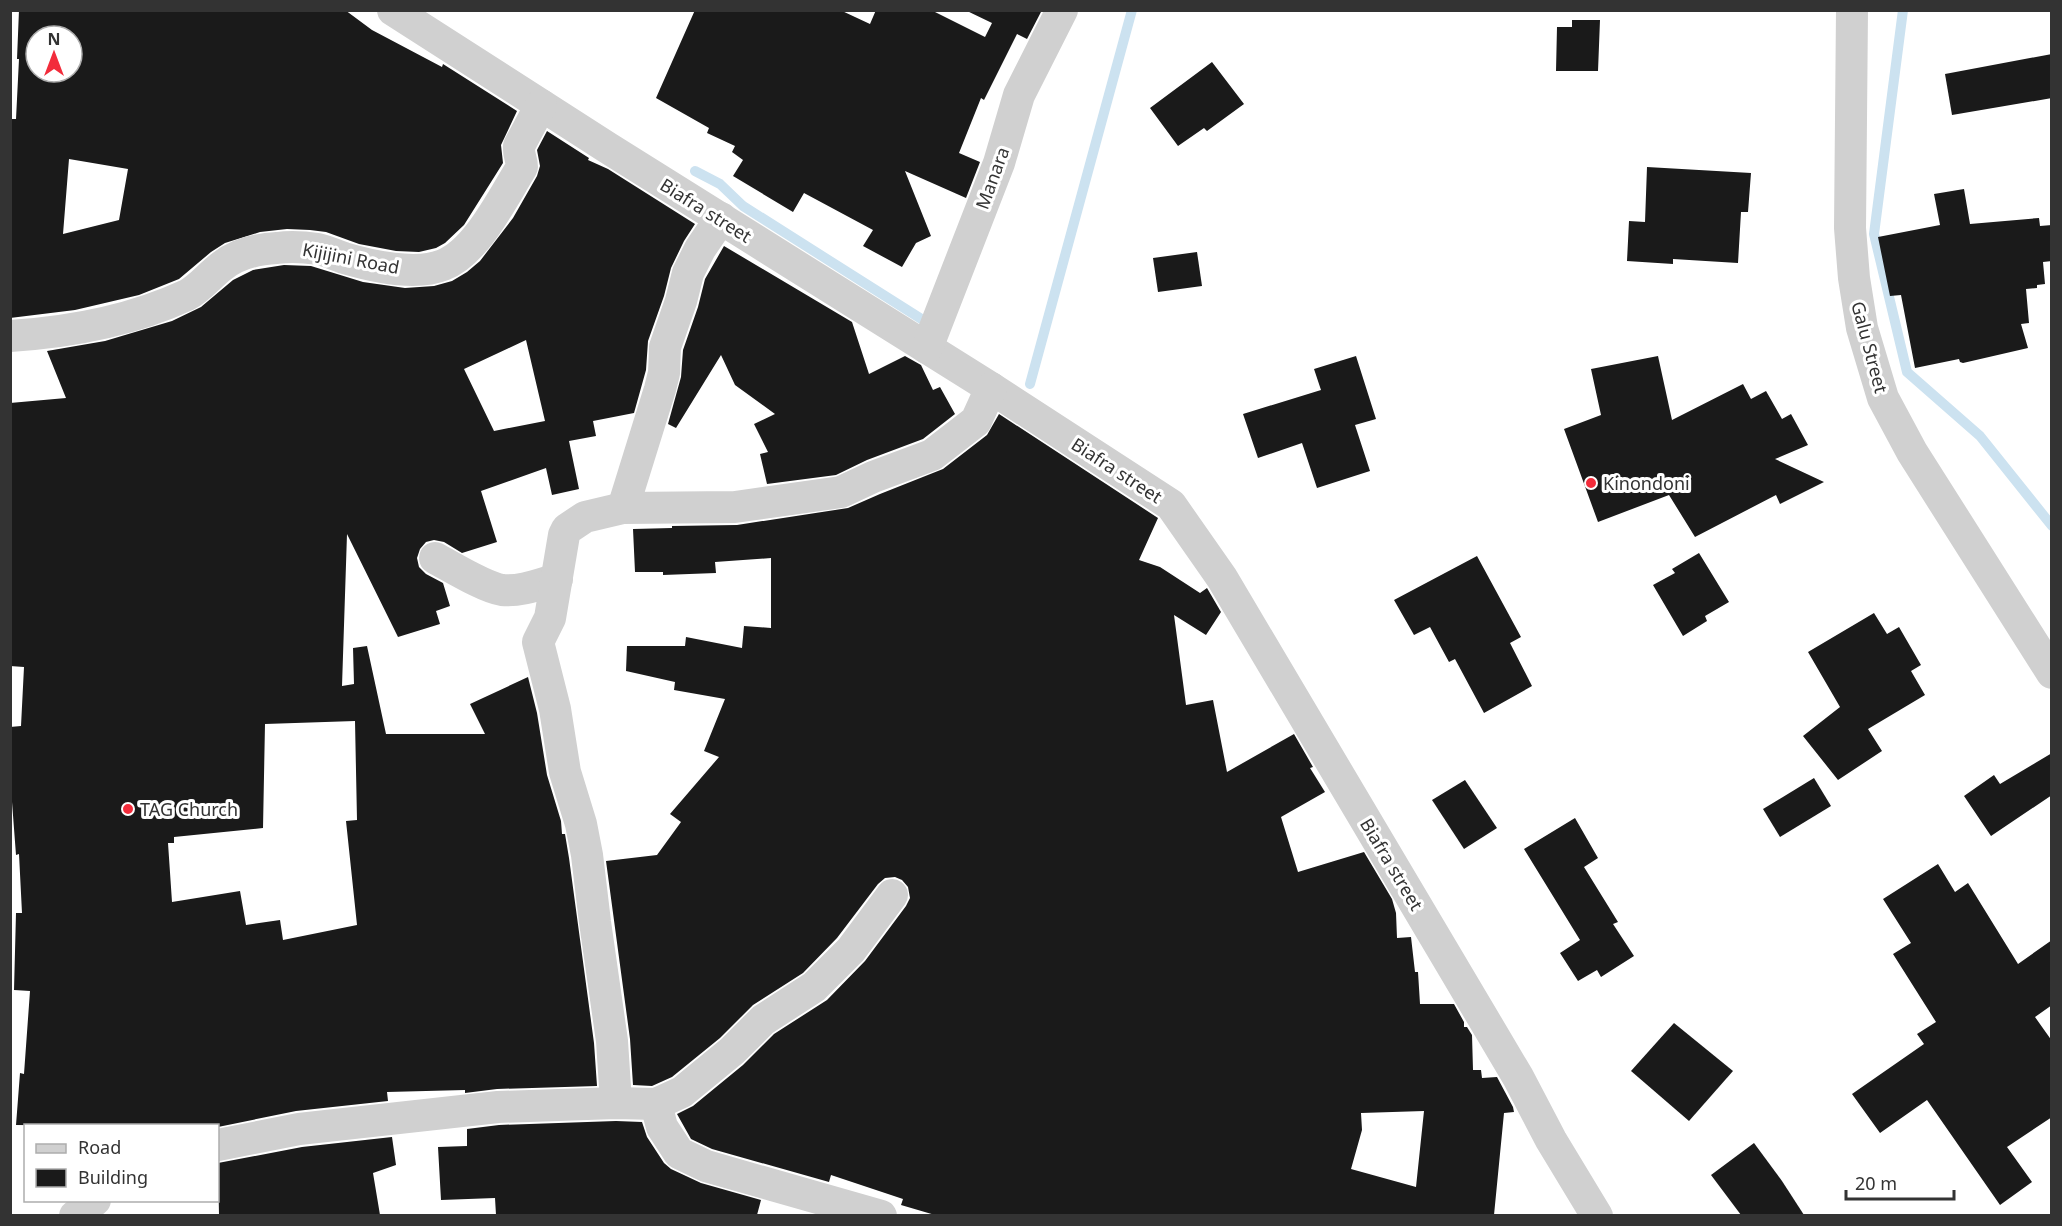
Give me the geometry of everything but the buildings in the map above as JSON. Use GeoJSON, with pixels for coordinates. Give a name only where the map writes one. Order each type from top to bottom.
{"type":"FeatureCollection","features":[{"type":"Feature","properties":{"kind":"street","name":"Biafra street"},"geometry":{"type":"LineString","coordinates":[[393,10],[992,388],[1171,506],[1222,578],[1506,1056],[1551,1140],[1597,1215]]}},
{"type":"Feature","properties":{"kind":"street","name":"Manara"},"geometry":{"type":"LineString","coordinates":[[927,348],[999,163],[1019,95],[1062,10]]}},
{"type":"Feature","properties":{"kind":"street","name":"Galu Street"},"geometry":{"type":"LineString","coordinates":[[1852,10],[1850,228],[1854,278],[1862,328],[1882,398],[1912,452],[2052,673]]}},
{"type":"Feature","properties":{"kind":"street","name":"Kijijini Road"},"geometry":{"type":"LineString","coordinates":[[10,336],[88,327],[125,319],[189,294],[223,265],[241,254],[277,248],[320,249],[368,264],[399,268],[424,270],[443,265],[460,255],[476,238],[522,168],[522,161],[518,153],[519,146],[542,105]]}},
{"type":"Feature","properties":{"kind":"street"},"geometry":{"type":"LineString","coordinates":[[623,508],[660,389],[664,373],[665,347],[688,273],[720,218]]}},
{"type":"Feature","properties":{"kind":"street"},"geometry":{"type":"LineString","coordinates":[[616,1103],[612,1041],[587,855],[581,824],[565,772],[555,709],[538,642],[550,618],[561,545],[567,529],[585,517],[623,508],[735,507],[841,492],[932,455],[976,421],[992,388]]}},
{"type":"Feature","properties":{"kind":"street"},"geometry":{"type":"LineString","coordinates":[[435,558],[501,590],[520,589],[557,579]]}},
{"type":"Feature","properties":{"kind":"street"},"geometry":{"type":"LineString","coordinates":[[219,1145],[298,1129],[498,1107],[656,1104],[682,1092],[732,1051],[764,1020],[814,987],[851,950],[892,895]]}},
{"type":"Feature","properties":{"kind":"street"},"geometry":{"type":"LineString","coordinates":[[656,1104],[662,1127],[679,1153],[688,1158],[752,1181],[881,1215]]}},
{"type":"Feature","properties":{"kind":"street"},"geometry":{"type":"LineString","coordinates":[[75,1215],[92,1202]]}},
{"type":"Feature","properties":{"kind":"waterway"},"geometry":{"type":"LineString","coordinates":[[1030,384],[1132,10]]}},
{"type":"Feature","properties":{"kind":"waterway"},"geometry":{"type":"LineString","coordinates":[[1903,10],[1874,234],[1907,372],[1980,436],[2052,526]]}},
{"type":"Feature","properties":{"kind":"waterway"},"geometry":{"type":"LineString","coordinates":[[695,171],[720,184],[743,206],[923,320]]}},
{"type":"Feature","properties":{"kind":"place","name":"Kinondoni"},"geometry":{"type":"Point","coordinates":[1591,483]}},
{"type":"Feature","properties":{"kind":"place","name":"TAG Church"},"geometry":{"type":"Point","coordinates":[128,809]}}]}
